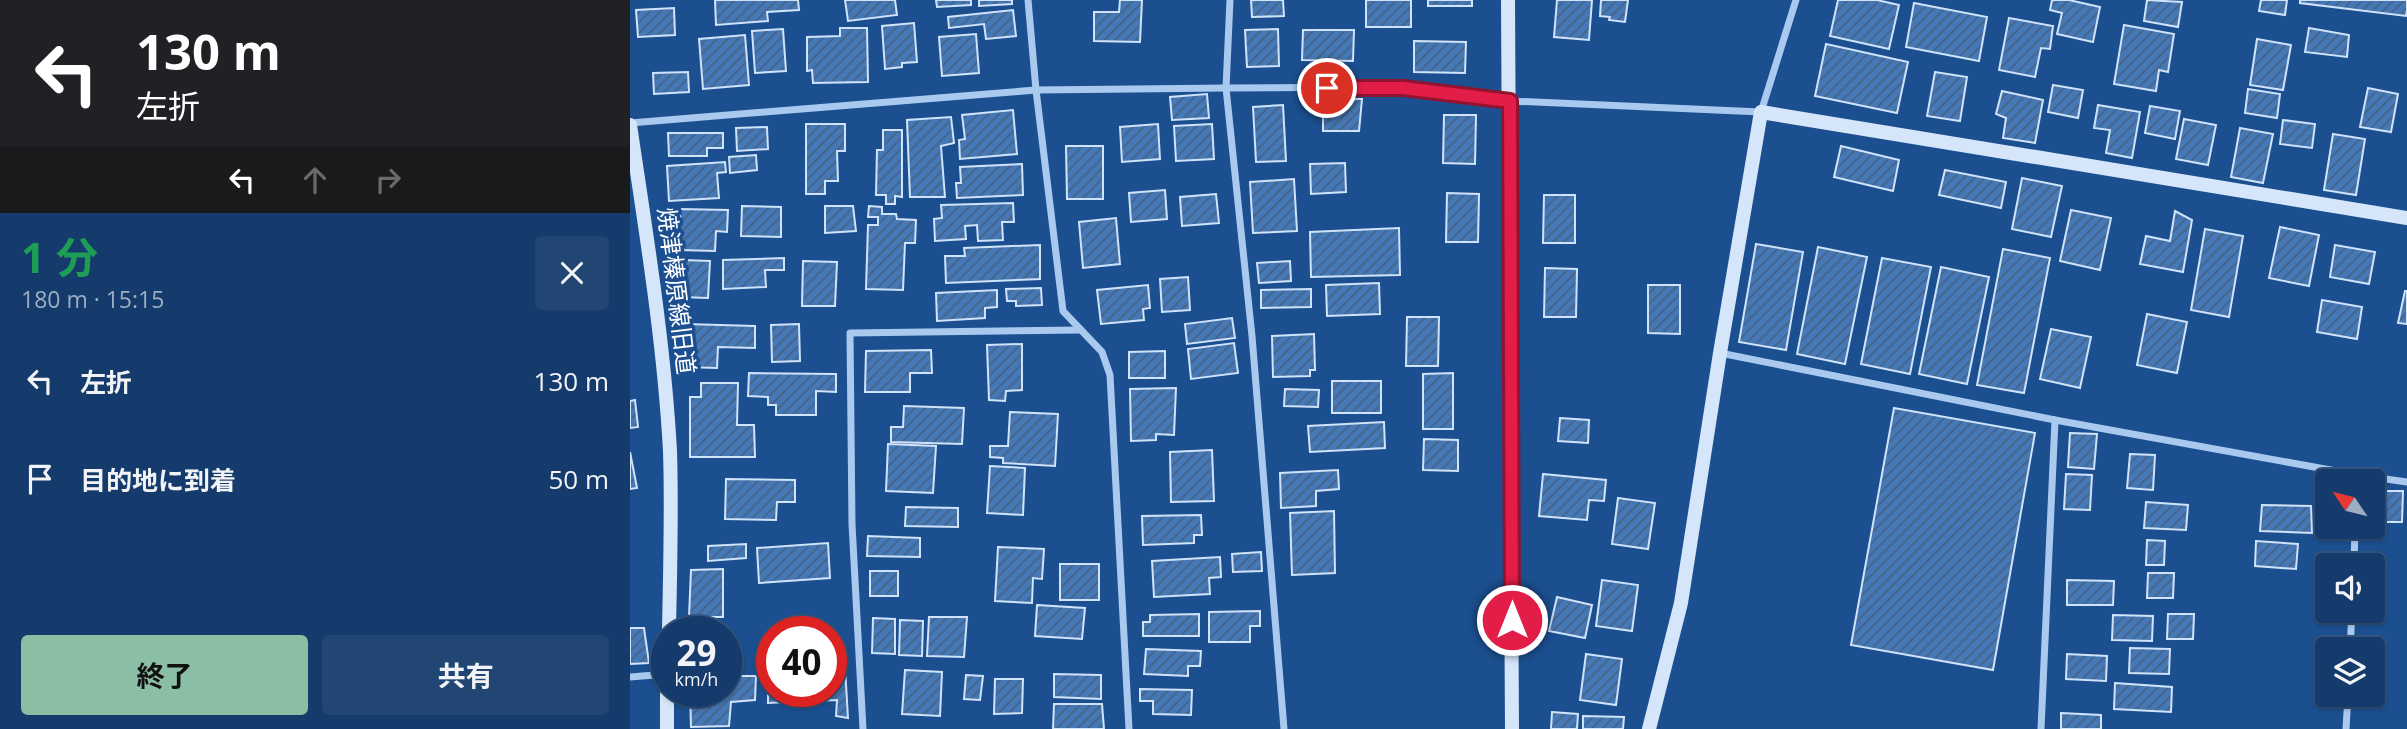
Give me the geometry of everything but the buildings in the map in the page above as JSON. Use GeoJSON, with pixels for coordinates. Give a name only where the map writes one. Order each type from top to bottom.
{"type":"FeatureCollection","features":[{"type":"Feature","properties":{"kind":"street"},"geometry":{"type":"LineString","coordinates":[[1028,0],[1036,90],[1063,311],[1102,352],[1110,375],[1129,729]]}},
{"type":"Feature","properties":{"kind":"street"},"geometry":{"type":"LineString","coordinates":[[1230,0],[1226,88],[1252,336],[1284,729]]}},
{"type":"Feature","properties":{"kind":"street"},"geometry":{"type":"LineString","coordinates":[[1508,0],[1512,729]]}},
{"type":"Feature","properties":{"kind":"street"},"geometry":{"type":"LineString","coordinates":[[1649,729],[1682,603],[1720,353],[1761,112],[1796,0]]}},
{"type":"Feature","properties":{"kind":"street"},"geometry":{"type":"LineString","coordinates":[[630,124],[1036,90],[1403,88],[1510,101],[1761,112],[2407,218]]}},
{"type":"Feature","properties":{"kind":"street","name":"焼津榛原線旧道"},"geometry":{"type":"LineString","coordinates":[[630,124],[653,269],[666,401],[671,508],[668,616]]}},
{"type":"Feature","properties":{"kind":"street"},"geometry":{"type":"LineString","coordinates":[[863,729],[852,524],[850,333],[1080,330]]}},
{"type":"Feature","properties":{"kind":"street"},"geometry":{"type":"LineString","coordinates":[[1720,353],[2315,470]]}},
{"type":"Feature","properties":{"kind":"street"},"geometry":{"type":"LineString","coordinates":[[2041,729],[2056,420]]}},
{"type":"Feature","properties":{"kind":"street"},"geometry":{"type":"LineString","coordinates":[[2385,480],[2407,482]]}},
{"type":"Feature","properties":{"kind":"street"},"geometry":{"type":"LineString","coordinates":[[630,677],[651,675]]}},
{"type":"Feature","properties":{"kind":"street"},"geometry":{"type":"LineString","coordinates":[[667,707],[667,729]]}},
{"type":"Feature","properties":{"kind":"street"},"geometry":{"type":"LineString","coordinates":[[2346,729],[2347,707]]}},
{"type":"Feature","properties":{"kind":"route"},"geometry":{"type":"LineString","coordinates":[[1327,88],[1403,88],[1510,101],[1512,620]]}}]}
